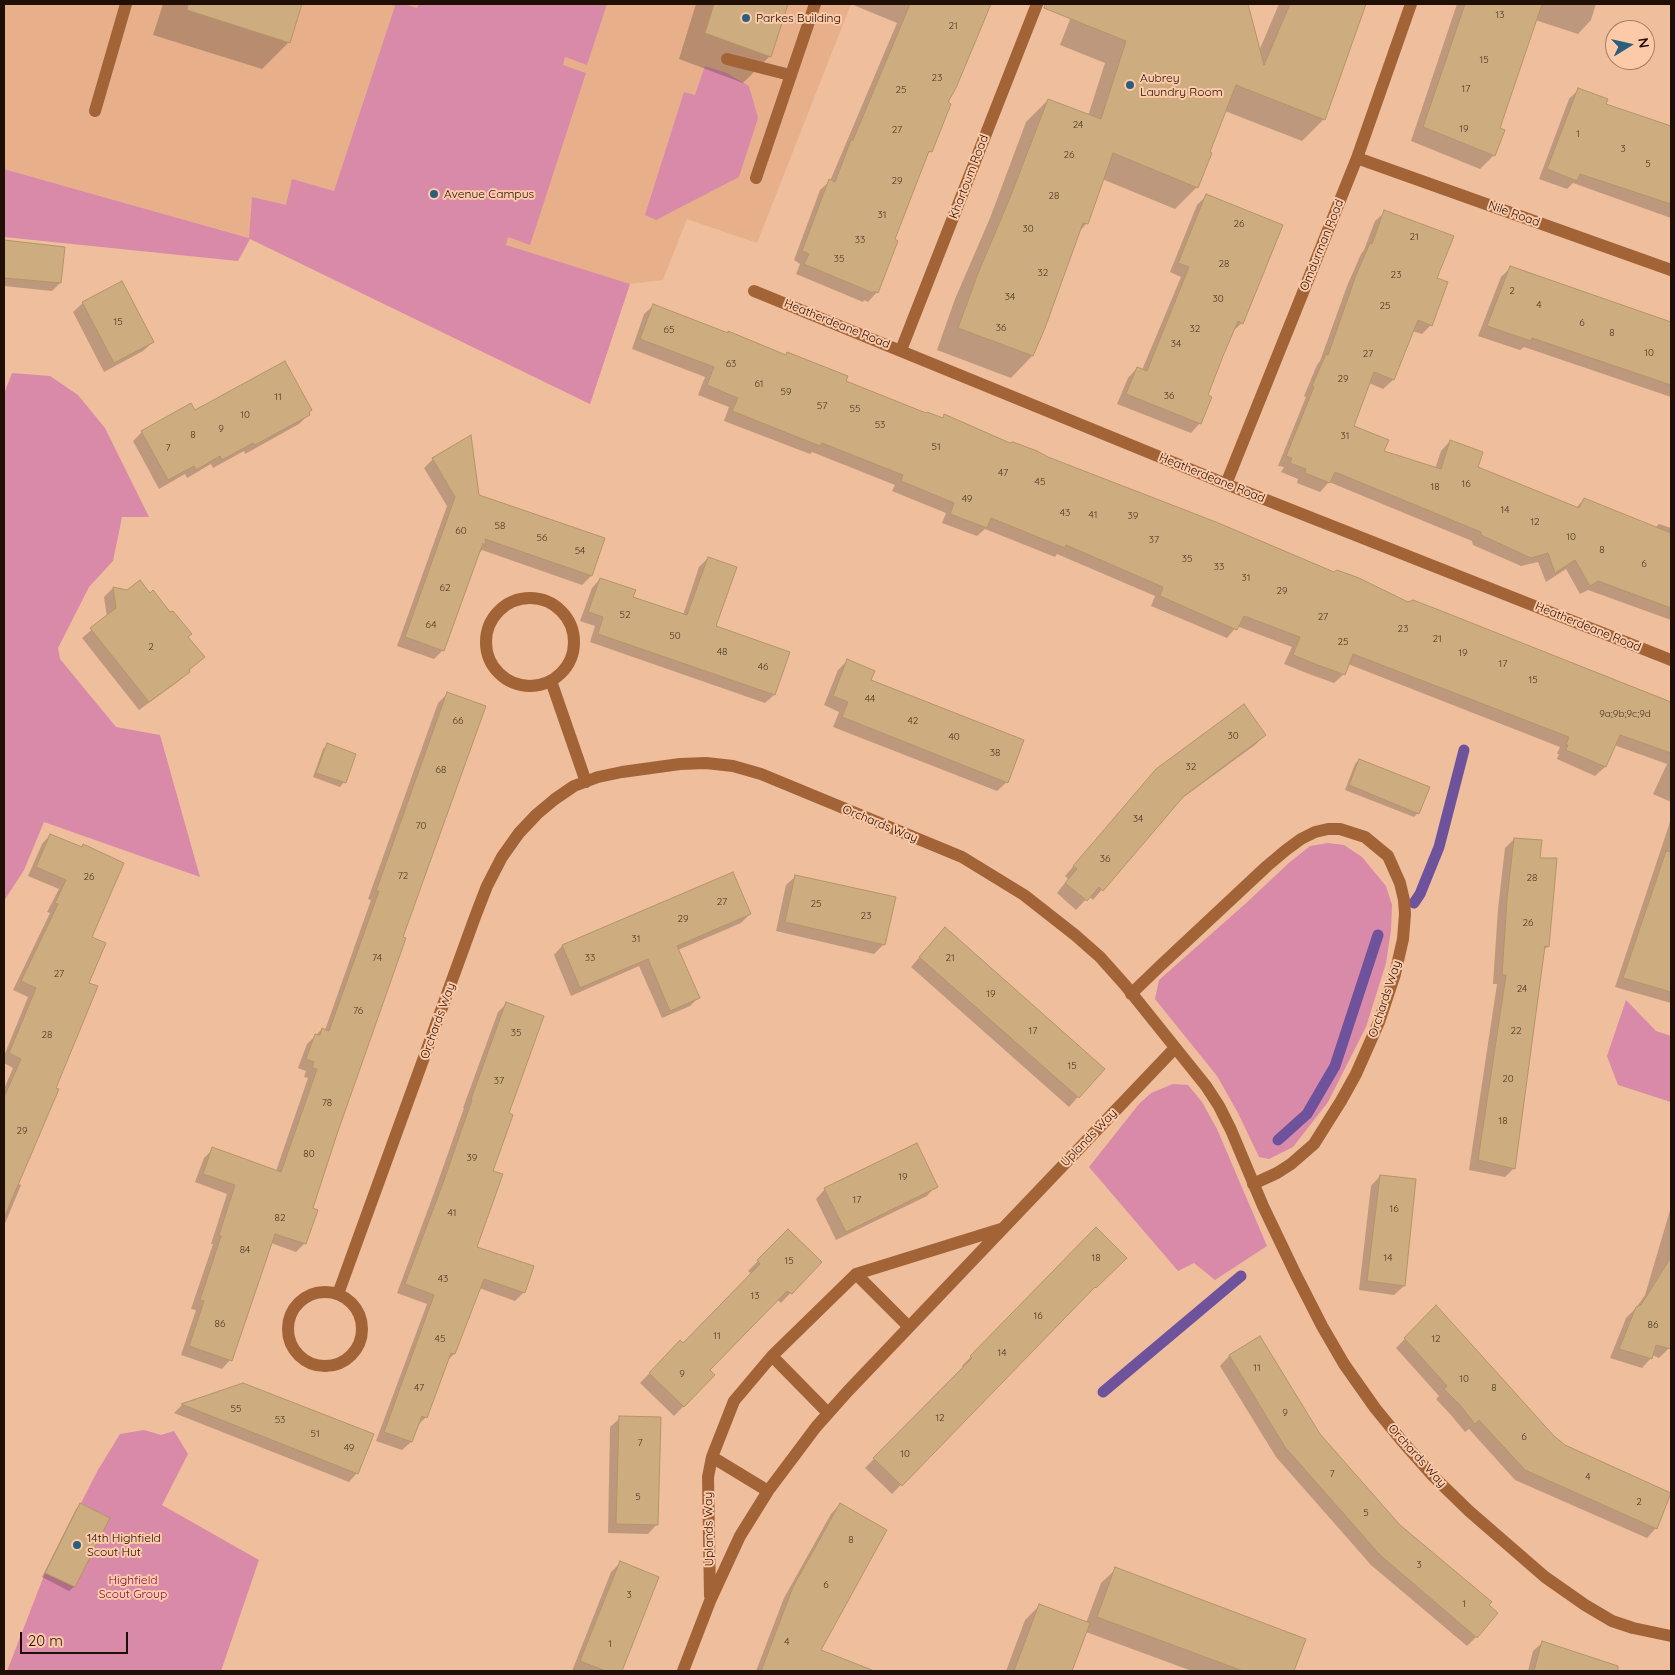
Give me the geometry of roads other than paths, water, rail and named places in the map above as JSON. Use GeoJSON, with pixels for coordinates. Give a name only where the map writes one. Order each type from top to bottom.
{"type":"FeatureCollection","features":[{"type":"Feature","properties":{"kind":"street"},"geometry":{"type":"LineString","coordinates":[[95,111],[126,4]]}},
{"type":"Feature","properties":{"kind":"street"},"geometry":{"type":"LineString","coordinates":[[756,178],[815,4]]}},
{"type":"Feature","properties":{"kind":"street","name":"Khartoum Road"},"geometry":{"type":"LineString","coordinates":[[901,350],[1036,4]]}},
{"type":"Feature","properties":{"kind":"street","name":"Omdurman Road"},"geometry":{"type":"LineString","coordinates":[[1226,484],[1357,158],[1411,4]]}},
{"type":"Feature","properties":{"kind":"street"},"geometry":{"type":"LineString","coordinates":[[727,59],[790,75]]}},
{"type":"Feature","properties":{"kind":"street","name":"Nile Road"},"geometry":{"type":"LineString","coordinates":[[1357,158],[1671,270]]}},
{"type":"Feature","properties":{"kind":"street","name":"Heatherdeane Road"},"geometry":{"type":"LineString","coordinates":[[754,291],[1226,484],[1671,660]]}},
{"type":"Feature","properties":{"kind":"street"},"geometry":{"type":"LineString","coordinates":[[529,597],[546,600],[561,609],[571,624],[574,640],[572,656],[564,671],[551,681],[534,686],[516,684],[500,675],[489,661],[485,644],[487,626],[498,610],[512,600],[529,597]]}},
{"type":"Feature","properties":{"kind":"street"},"geometry":{"type":"LineString","coordinates":[[551,681],[586,782]]}},
{"type":"Feature","properties":{"kind":"street","name":"Orchards Way"},"geometry":{"type":"LineString","coordinates":[[338,1294],[487,886],[502,857],[519,833],[537,814],[574,786],[586,782],[622,772],[680,764],[706,763],[733,766],[760,774],[962,858],[1031,900],[1076,934],[1100,957],[1131,994],[1206,1086],[1219,1106],[1296,1275],[1344,1364],[1375,1408],[1433,1476],[1469,1511],[1545,1577],[1612,1621],[1633,1628],[1671,1636]]}},
{"type":"Feature","properties":{"kind":"street","name":"Orchards Way"},"geometry":{"type":"LineString","coordinates":[[1131,994],[1267,866],[1301,839],[1316,832],[1340,829],[1365,838],[1388,856],[1400,883],[1405,914],[1403,939],[1395,974],[1379,1022],[1356,1074],[1314,1144],[1291,1164],[1254,1184]]}},
{"type":"Feature","properties":{"kind":"street","name":"Uplands Way"},"geometry":{"type":"LineString","coordinates":[[683,1671],[710,1601],[740,1536],[768,1491],[816,1427],[1175,1048]]}},
{"type":"Feature","properties":{"kind":"street","name":"Uplands Way"},"geometry":{"type":"LineString","coordinates":[[710,1601],[708,1477],[712,1457],[734,1401],[772,1356],[856,1274],[1003,1228]]}},
{"type":"Feature","properties":{"kind":"street"},"geometry":{"type":"LineString","coordinates":[[856,1274],[909,1327]]}},
{"type":"Feature","properties":{"kind":"street"},"geometry":{"type":"LineString","coordinates":[[322,1292],[338,1294],[355,1306],[360,1314],[362,1324],[360,1345],[354,1354],[339,1364],[330,1367],[312,1365],[298,1356],[292,1349],[288,1339],[289,1319],[298,1302],[306,1297],[322,1292]]}},
{"type":"Feature","properties":{"kind":"street"},"geometry":{"type":"LineString","coordinates":[[772,1356],[828,1413]]}},
{"type":"Feature","properties":{"kind":"street"},"geometry":{"type":"LineString","coordinates":[[712,1457],[768,1491]]}},
{"type":"Feature","properties":{"kind":"waterway"},"geometry":{"type":"LineString","coordinates":[[1414,903],[1420,894],[1439,847],[1464,750]]}},
{"type":"Feature","properties":{"kind":"waterway"},"geometry":{"type":"LineString","coordinates":[[1278,1140],[1307,1114],[1335,1066],[1378,935]]}},
{"type":"Feature","properties":{"kind":"waterway"},"geometry":{"type":"LineString","coordinates":[[1103,1392],[1241,1276]]}},
{"type":"Feature","properties":{"kind":"place","name":"Parkes Building"},"geometry":{"type":"Point","coordinates":[746,18]}},
{"type":"Feature","properties":{"kind":"place","name":"Aubrey Laundry Room"},"geometry":{"type":"Point","coordinates":[1130,85]}},
{"type":"Feature","properties":{"kind":"place","name":"Avenue Campus"},"geometry":{"type":"Point","coordinates":[434,194]}},
{"type":"Feature","properties":{"kind":"place","name":"14th Highfield Scout Hut"},"geometry":{"type":"Point","coordinates":[77,1545]}},
{"type":"Feature","properties":{"kind":"park label","name":"Highfield Scout Group"},"geometry":{"type":"Point","coordinates":[133,1587]}}]}
